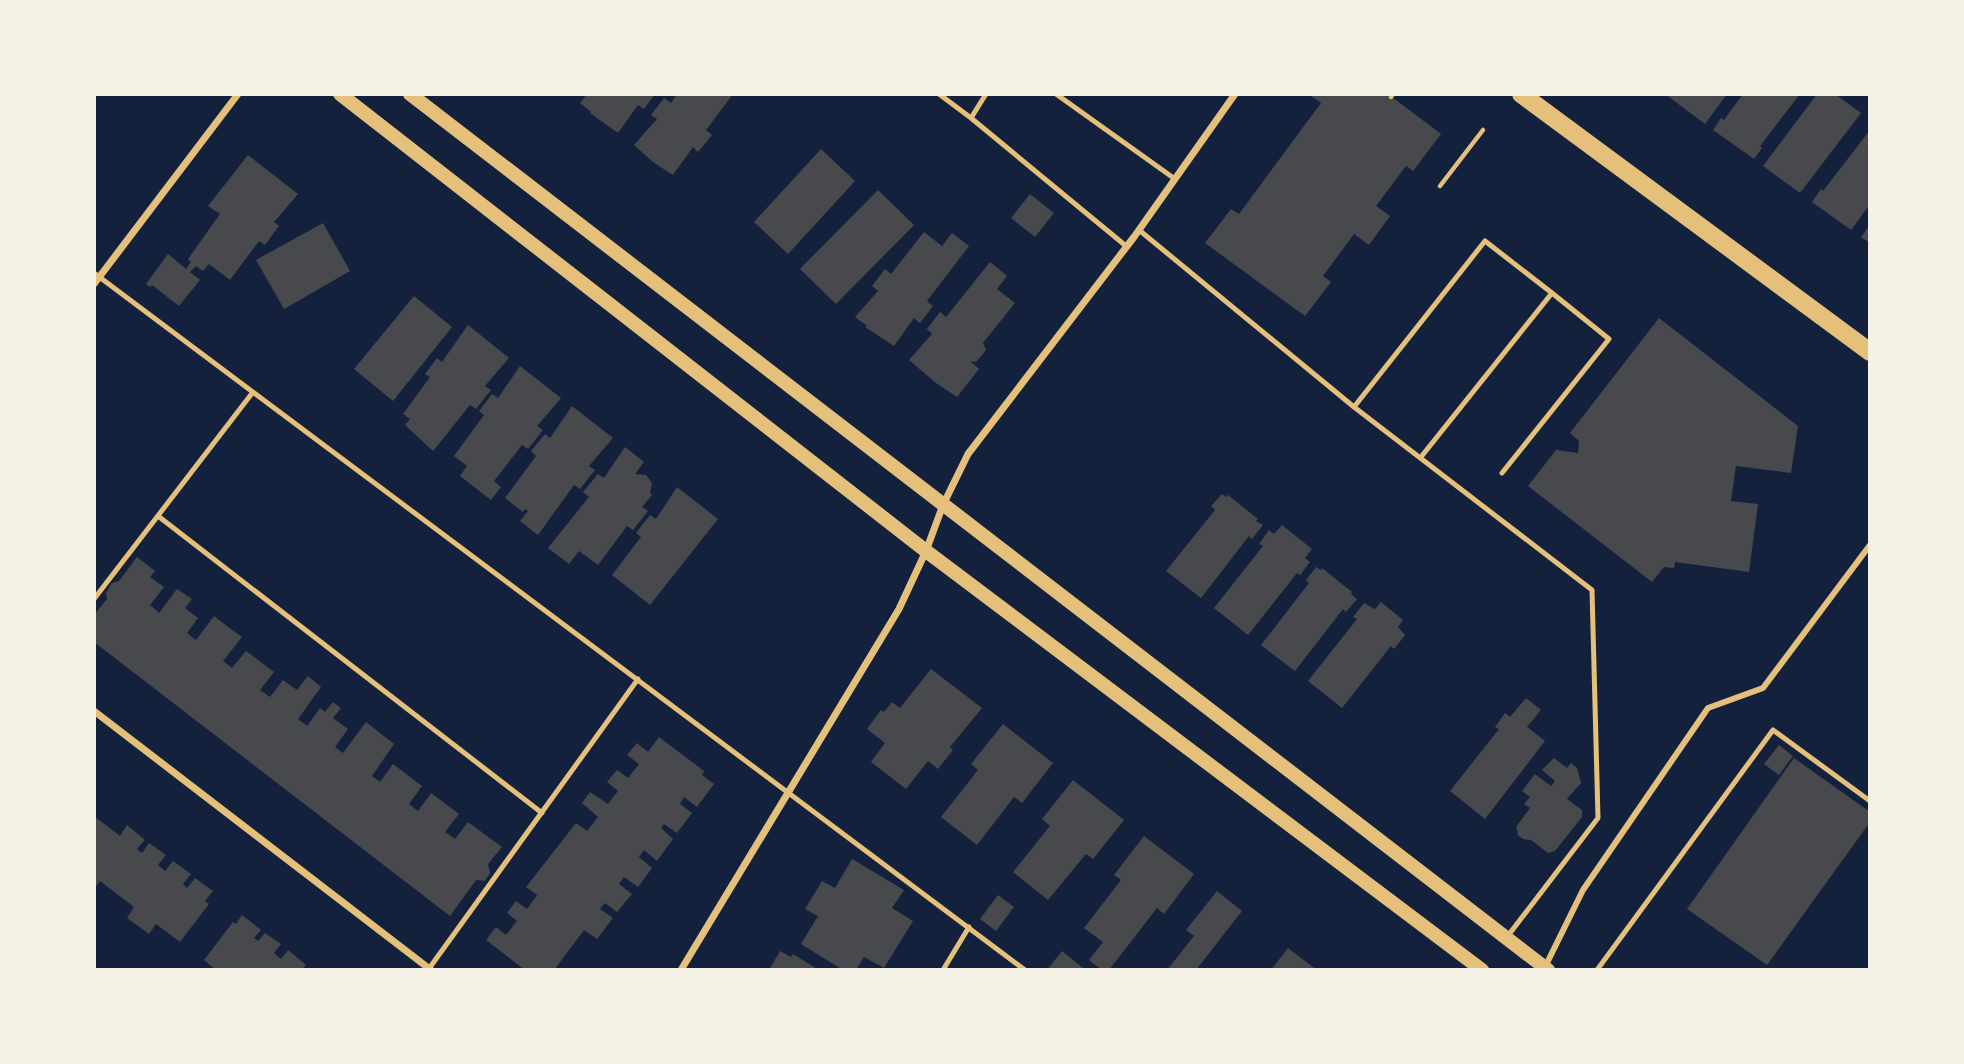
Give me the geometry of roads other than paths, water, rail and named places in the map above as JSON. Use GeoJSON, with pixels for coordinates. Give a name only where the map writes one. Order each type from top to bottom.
{"type":"FeatureCollection","features":[{"type":"Feature","properties":{"kind":"main road"},"geometry":{"type":"LineString","coordinates":[[340,94],[926,551],[1482,970]]}},
{"type":"Feature","properties":{"kind":"main road"},"geometry":{"type":"LineString","coordinates":[[410,94],[1546,969]]}},
{"type":"Feature","properties":{"kind":"main road"},"geometry":{"type":"LineString","coordinates":[[1521,94],[1870,352]]}},
{"type":"Feature","properties":{"kind":"street"},"geometry":{"type":"LineString","coordinates":[[94,284],[97,275],[238,94]]}},
{"type":"Feature","properties":{"kind":"street"},"geometry":{"type":"LineString","coordinates":[[681,970],[899,609],[968,454],[1139,230],[1234,94]]}},
{"type":"Feature","properties":{"kind":"street"},"geometry":{"type":"LineString","coordinates":[[1546,969],[1583,890],[1708,708],[1763,688],[1870,545]]}},
{"type":"Feature","properties":{"kind":"street"},"geometry":{"type":"LineString","coordinates":[[94,711],[429,969]]}},
{"type":"Feature","properties":{"kind":"lane"},"geometry":{"type":"LineString","coordinates":[[939,94],[1126,246]]}},
{"type":"Feature","properties":{"kind":"lane"},"geometry":{"type":"LineString","coordinates":[[971,118],[986,94]]}},
{"type":"Feature","properties":{"kind":"lane"},"geometry":{"type":"LineString","coordinates":[[1056,94],[1175,179]]}},
{"type":"Feature","properties":{"kind":"lane"},"geometry":{"type":"LineString","coordinates":[[1139,230],[1354,407],[1591,590],[1598,818],[1507,937]]}},
{"type":"Feature","properties":{"kind":"lane"},"geometry":{"type":"LineString","coordinates":[[1354,407],[1485,241],[1609,339],[1502,473]]}},
{"type":"Feature","properties":{"kind":"lane"},"geometry":{"type":"LineString","coordinates":[[97,275],[1025,970]]}},
{"type":"Feature","properties":{"kind":"lane"},"geometry":{"type":"LineString","coordinates":[[1421,457],[1552,293]]}},
{"type":"Feature","properties":{"kind":"lane"},"geometry":{"type":"LineString","coordinates":[[94,598],[253,391]]}},
{"type":"Feature","properties":{"kind":"lane"},"geometry":{"type":"LineString","coordinates":[[158,516],[542,813]]}},
{"type":"Feature","properties":{"kind":"lane"},"geometry":{"type":"LineString","coordinates":[[429,969],[638,679]]}},
{"type":"Feature","properties":{"kind":"lane"},"geometry":{"type":"LineString","coordinates":[[1597,970],[1773,730],[1870,801]]}},
{"type":"Feature","properties":{"kind":"lane"},"geometry":{"type":"LineString","coordinates":[[943,970],[969,927]]}}]}
